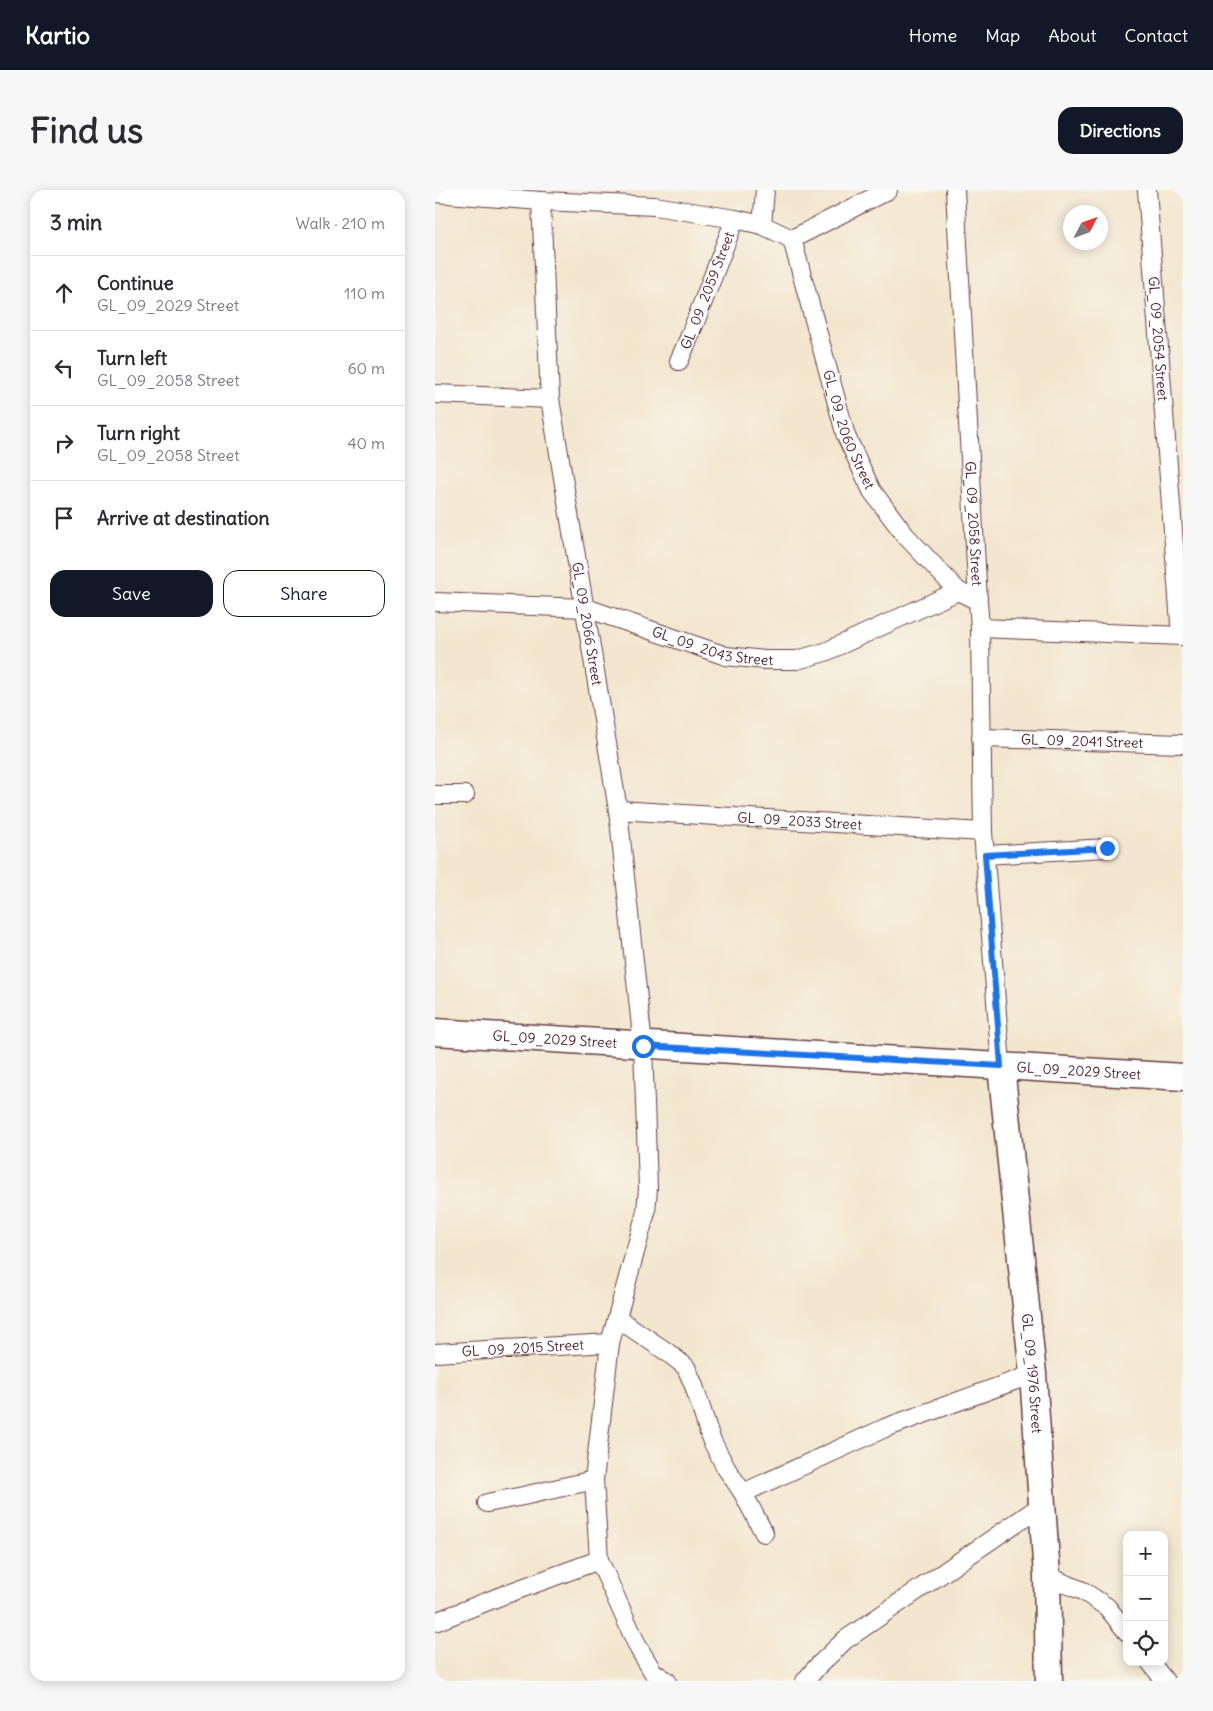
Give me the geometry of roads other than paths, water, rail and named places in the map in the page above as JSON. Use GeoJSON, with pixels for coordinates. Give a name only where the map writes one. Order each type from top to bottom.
{"type":"FeatureCollection","features":[{"type":"Feature","properties":{"kind":"main road","name":"GL_09_2029 Street"},"geometry":{"type":"LineString","coordinates":[[435,1032],[1183,1077]]}},
{"type":"Feature","properties":{"kind":"main road","name":"GL_09_1976 Street"},"geometry":{"type":"LineString","coordinates":[[1001,1066],[1033,1374],[1047,1576],[1049,1681]]}},
{"type":"Feature","properties":{"kind":"street"},"geometry":{"type":"LineString","coordinates":[[762,225],[765,190]]}},
{"type":"Feature","properties":{"kind":"street"},"geometry":{"type":"LineString","coordinates":[[792,239],[888,190]]}},
{"type":"Feature","properties":{"kind":"street","name":"GL_09_2058 Street"},"geometry":{"type":"LineString","coordinates":[[955,190],[981,628],[983,832],[1001,1066]]}},
{"type":"Feature","properties":{"kind":"street","name":"GL_09_2054 Street"},"geometry":{"type":"LineString","coordinates":[[1147,190],[1182,636]]}},
{"type":"Feature","properties":{"kind":"street","name":"GL_09_2059 Street"},"geometry":{"type":"LineString","coordinates":[[435,193],[541,201],[655,206],[762,225],[792,239]]}},
{"type":"Feature","properties":{"kind":"street","name":"GL_09_2066 Street"},"geometry":{"type":"LineString","coordinates":[[541,201],[550,399],[618,810],[643,1046],[648,1188],[646,1212],[610,1344],[594,1480],[599,1560]]}},
{"type":"Feature","properties":{"kind":"street","name":"GL_09_2059 Street"},"geometry":{"type":"LineString","coordinates":[[679,361],[735,219]]}},
{"type":"Feature","properties":{"kind":"street","name":"GL_09_2060 Street"},"geometry":{"type":"LineString","coordinates":[[792,239],[846,436],[861,468],[872,491],[905,535],[958,590]]}},
{"type":"Feature","properties":{"kind":"street"},"geometry":{"type":"LineString","coordinates":[[435,394],[550,399]]}},
{"type":"Feature","properties":{"kind":"street"},"geometry":{"type":"LineString","coordinates":[[958,590],[978,601]]}},
{"type":"Feature","properties":{"kind":"street","name":"GL_09_2043 Street"},"geometry":{"type":"LineString","coordinates":[[435,602],[586,608],[726,656],[765,660],[797,660],[825,652],[958,590]]}},
{"type":"Feature","properties":{"kind":"street"},"geometry":{"type":"LineString","coordinates":[[981,628],[1182,636]]}},
{"type":"Feature","properties":{"kind":"street","name":"GL_09_2041 Street"},"geometry":{"type":"LineString","coordinates":[[981,738],[1183,744]]}},
{"type":"Feature","properties":{"kind":"street"},"geometry":{"type":"LineString","coordinates":[[435,795],[465,795]]}},
{"type":"Feature","properties":{"kind":"street","name":"GL_09_2033 Street"},"geometry":{"type":"LineString","coordinates":[[618,810],[983,832]]}},
{"type":"Feature","properties":{"kind":"street"},"geometry":{"type":"LineString","coordinates":[[985,855],[1107,848]]}},
{"type":"Feature","properties":{"kind":"street"},"geometry":{"type":"LineString","coordinates":[[617,1318],[686,1367],[711,1439],[726,1468],[743,1493],[763,1533]]}},
{"type":"Feature","properties":{"kind":"street","name":"GL_09_2015 Street"},"geometry":{"type":"LineString","coordinates":[[435,1352],[610,1344]]}},
{"type":"Feature","properties":{"kind":"street"},"geometry":{"type":"LineString","coordinates":[[743,1493],[885,1428],[1033,1374]]}},
{"type":"Feature","properties":{"kind":"street"},"geometry":{"type":"LineString","coordinates":[[487,1503],[594,1480]]}},
{"type":"Feature","properties":{"kind":"street"},"geometry":{"type":"LineString","coordinates":[[805,1681],[845,1640],[1042,1505]]}},
{"type":"Feature","properties":{"kind":"street"},"geometry":{"type":"LineString","coordinates":[[435,1622],[599,1560],[638,1646],[653,1672],[667,1681]]}},
{"type":"Feature","properties":{"kind":"street"},"geometry":{"type":"LineString","coordinates":[[1047,1576],[1083,1591],[1107,1607],[1123,1627]]}},
{"type":"Feature","properties":{"kind":"street"},"geometry":{"type":"LineString","coordinates":[[1153,1666],[1165,1681]]}}]}
